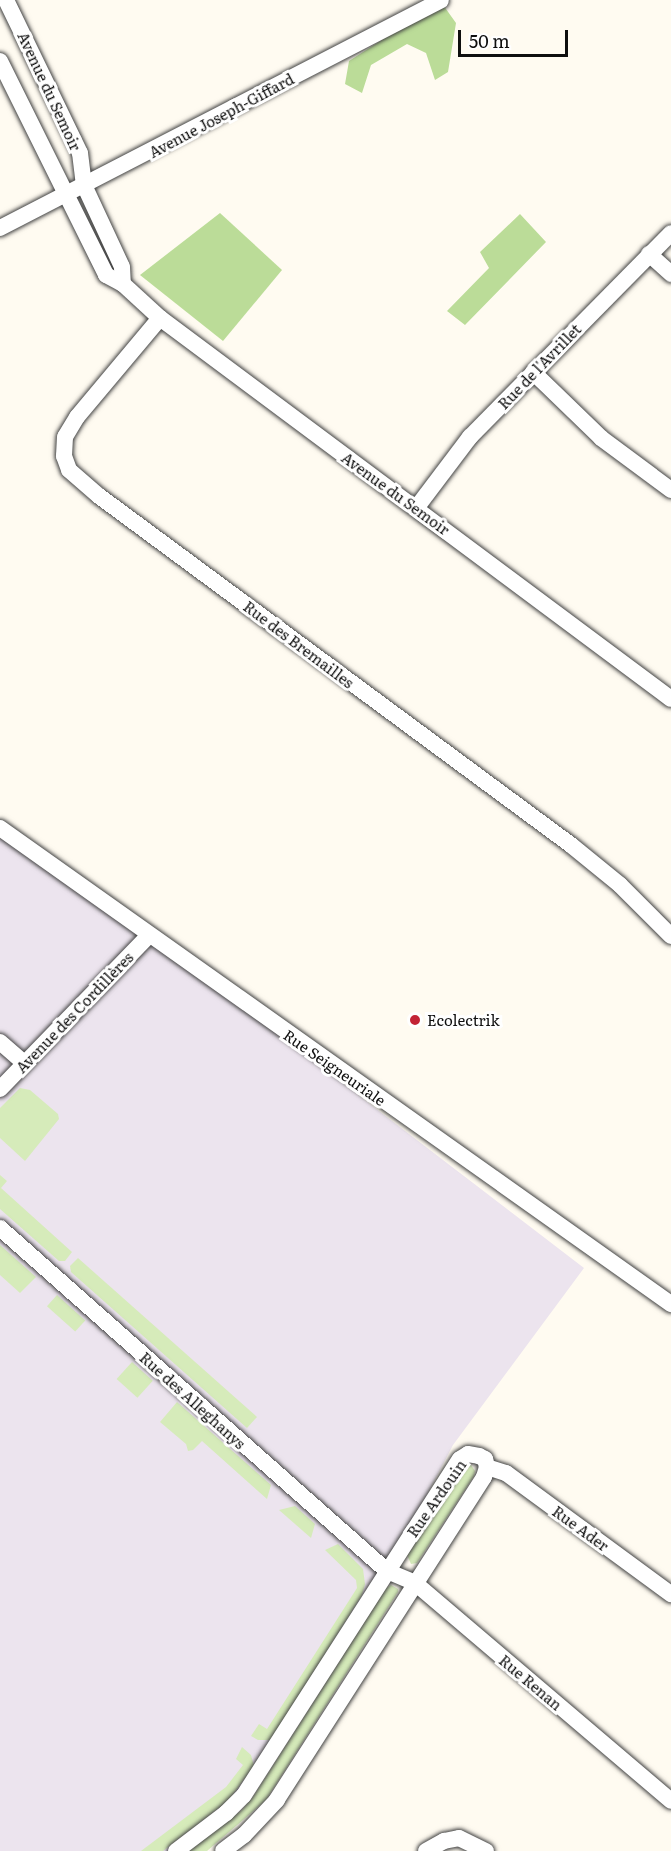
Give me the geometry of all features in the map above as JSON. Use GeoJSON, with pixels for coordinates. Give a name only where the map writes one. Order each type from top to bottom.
{"type":"FeatureCollection","features":[{"type":"Feature","properties":{"kind":"street","name":"Avenue du Semoir"},"geometry":{"type":"LineString","coordinates":[[6,0],[80,153],[84,185],[122,267],[123,284]]}},
{"type":"Feature","properties":{"kind":"street","name":"Avenue Joseph-Giffard"},"geometry":{"type":"LineString","coordinates":[[0,228],[441,0]]}},
{"type":"Feature","properties":{"kind":"street","name":"Avenue du Semoir"},"geometry":{"type":"LineString","coordinates":[[0,61],[106,275],[123,284],[160,318],[417,507],[671,699]]}},
{"type":"Feature","properties":{"kind":"street","name":"Rue de l'Avrillet"},"geometry":{"type":"LineString","coordinates":[[417,507],[470,437],[671,233]]}},
{"type":"Feature","properties":{"kind":"street"},"geometry":{"type":"LineString","coordinates":[[649,254],[671,274]]}},
{"type":"Feature","properties":{"kind":"street","name":"Rue des Bremailles"},"geometry":{"type":"LineString","coordinates":[[160,318],[78,417],[65,437],[64,456],[69,470],[109,503],[571,845],[620,885],[671,936]]}},
{"type":"Feature","properties":{"kind":"street"},"geometry":{"type":"LineString","coordinates":[[534,372],[601,438],[671,490]]}},
{"type":"Feature","properties":{"kind":"street","name":"Rue Seigneuriale"},"geometry":{"type":"LineString","coordinates":[[0,828],[671,1305]]}},
{"type":"Feature","properties":{"kind":"street","name":"Avenue des Cordillères"},"geometry":{"type":"LineString","coordinates":[[0,1089],[149,936]]}},
{"type":"Feature","properties":{"kind":"street"},"geometry":{"type":"LineString","coordinates":[[0,1042],[24,1063]]}},
{"type":"Feature","properties":{"kind":"street","name":"Rue des Alleghanys"},"geometry":{"type":"LineString","coordinates":[[0,1228],[387,1571]]}},
{"type":"Feature","properties":{"kind":"street","name":"Rue Ardouin"},"geometry":{"type":"LineString","coordinates":[[176,1851],[226,1813],[244,1795],[460,1459],[475,1454],[485,1459],[487,1467],[277,1800],[244,1835],[223,1851]]}},
{"type":"Feature","properties":{"kind":"street","name":"Rue Ader"},"geometry":{"type":"LineString","coordinates":[[487,1467],[506,1473],[671,1594]]}},
{"type":"Feature","properties":{"kind":"street","name":"Rue Renan"},"geometry":{"type":"LineString","coordinates":[[387,1571],[415,1583],[671,1801]]}},
{"type":"Feature","properties":{"kind":"street"},"geometry":{"type":"LineString","coordinates":[[426,1851],[444,1841],[459,1838],[486,1851]]}},
{"type":"Feature","properties":{"kind":"shaded area"},"geometry":{"type":"Polygon","coordinates":[[[0,828],[149,935],[584,1268],[453,1445],[387,1571],[265,1764],[176,1851],[0,1851],[0,828]]]}},
{"type":"Feature","properties":{"kind":"green space"},"geometry":{"type":"Polygon","coordinates":[[[441,2],[456,23],[448,72],[435,80],[426,53],[407,44],[371,65],[362,93],[345,84],[349,61],[441,2]]]}},
{"type":"Feature","properties":{"kind":"green space"},"geometry":{"type":"Polygon","coordinates":[[[220,213],[282,270],[223,341],[140,275],[220,213]]]}},
{"type":"Feature","properties":{"kind":"green space"},"geometry":{"type":"Polygon","coordinates":[[[520,214],[546,242],[465,325],[447,311],[489,268],[480,252],[520,214]]]}},
{"type":"Feature","properties":{"kind":"green space"},"geometry":{"type":"Polygon","coordinates":[[[20,1088],[30,1090],[58,1114],[59,1119],[25,1161],[0,1138],[0,1108],[20,1088]]]}},
{"type":"Feature","properties":{"kind":"green space"},"geometry":{"type":"Polygon","coordinates":[[[0,1175],[7,1181],[1,1188],[72,1252],[65,1261],[59,1261],[0,1209],[0,1175]]]}},
{"type":"Feature","properties":{"kind":"green space"},"geometry":{"type":"Polygon","coordinates":[[[0,1245],[36,1277],[20,1293],[0,1275],[0,1245]]]}},
{"type":"Feature","properties":{"kind":"green space"},"geometry":{"type":"Polygon","coordinates":[[[78,1258],[257,1417],[247,1428],[71,1272],[70,1266],[78,1258]]]}},
{"type":"Feature","properties":{"kind":"green space"},"geometry":{"type":"Polygon","coordinates":[[[57,1295],[85,1320],[75,1332],[47,1306],[57,1295]]]}},
{"type":"Feature","properties":{"kind":"green space"},"geometry":{"type":"Polygon","coordinates":[[[132,1362],[153,1381],[137,1398],[117,1379],[132,1362]]]}},
{"type":"Feature","properties":{"kind":"green space"},"geometry":{"type":"Polygon","coordinates":[[[177,1402],[271,1485],[267,1499],[202,1441],[193,1450],[188,1451],[186,1444],[160,1422],[177,1402]]]}},
{"type":"Feature","properties":{"kind":"green space"},"geometry":{"type":"Polygon","coordinates":[[[471,1465],[475,1471],[474,1476],[417,1563],[411,1564],[407,1555],[464,1466],[471,1465]]]}},
{"type":"Feature","properties":{"kind":"green space"},"geometry":{"type":"Polygon","coordinates":[[[295,1506],[315,1524],[311,1538],[279,1510],[295,1506]]]}},
{"type":"Feature","properties":{"kind":"green space"},"geometry":{"type":"Polygon","coordinates":[[[338,1544],[363,1569],[365,1584],[362,1595],[271,1740],[258,1740],[251,1736],[259,1724],[267,1729],[357,1588],[356,1580],[325,1550],[338,1544]]]}},
{"type":"Feature","properties":{"kind":"green space"},"geometry":{"type":"Polygon","coordinates":[[[391,1585],[398,1589],[398,1592],[266,1800],[207,1851],[189,1851],[242,1810],[253,1797],[386,1588],[391,1585]]]}},
{"type":"Feature","properties":{"kind":"green space"},"geometry":{"type":"Polygon","coordinates":[[[242,1747],[251,1755],[254,1766],[228,1801],[163,1851],[141,1851],[226,1787],[243,1765],[236,1759],[242,1747]]]}},
{"type":"Feature","properties":{"kind":"place","name":"Ecolectrik"},"geometry":{"type":"Point","coordinates":[415,1020]}}]}
